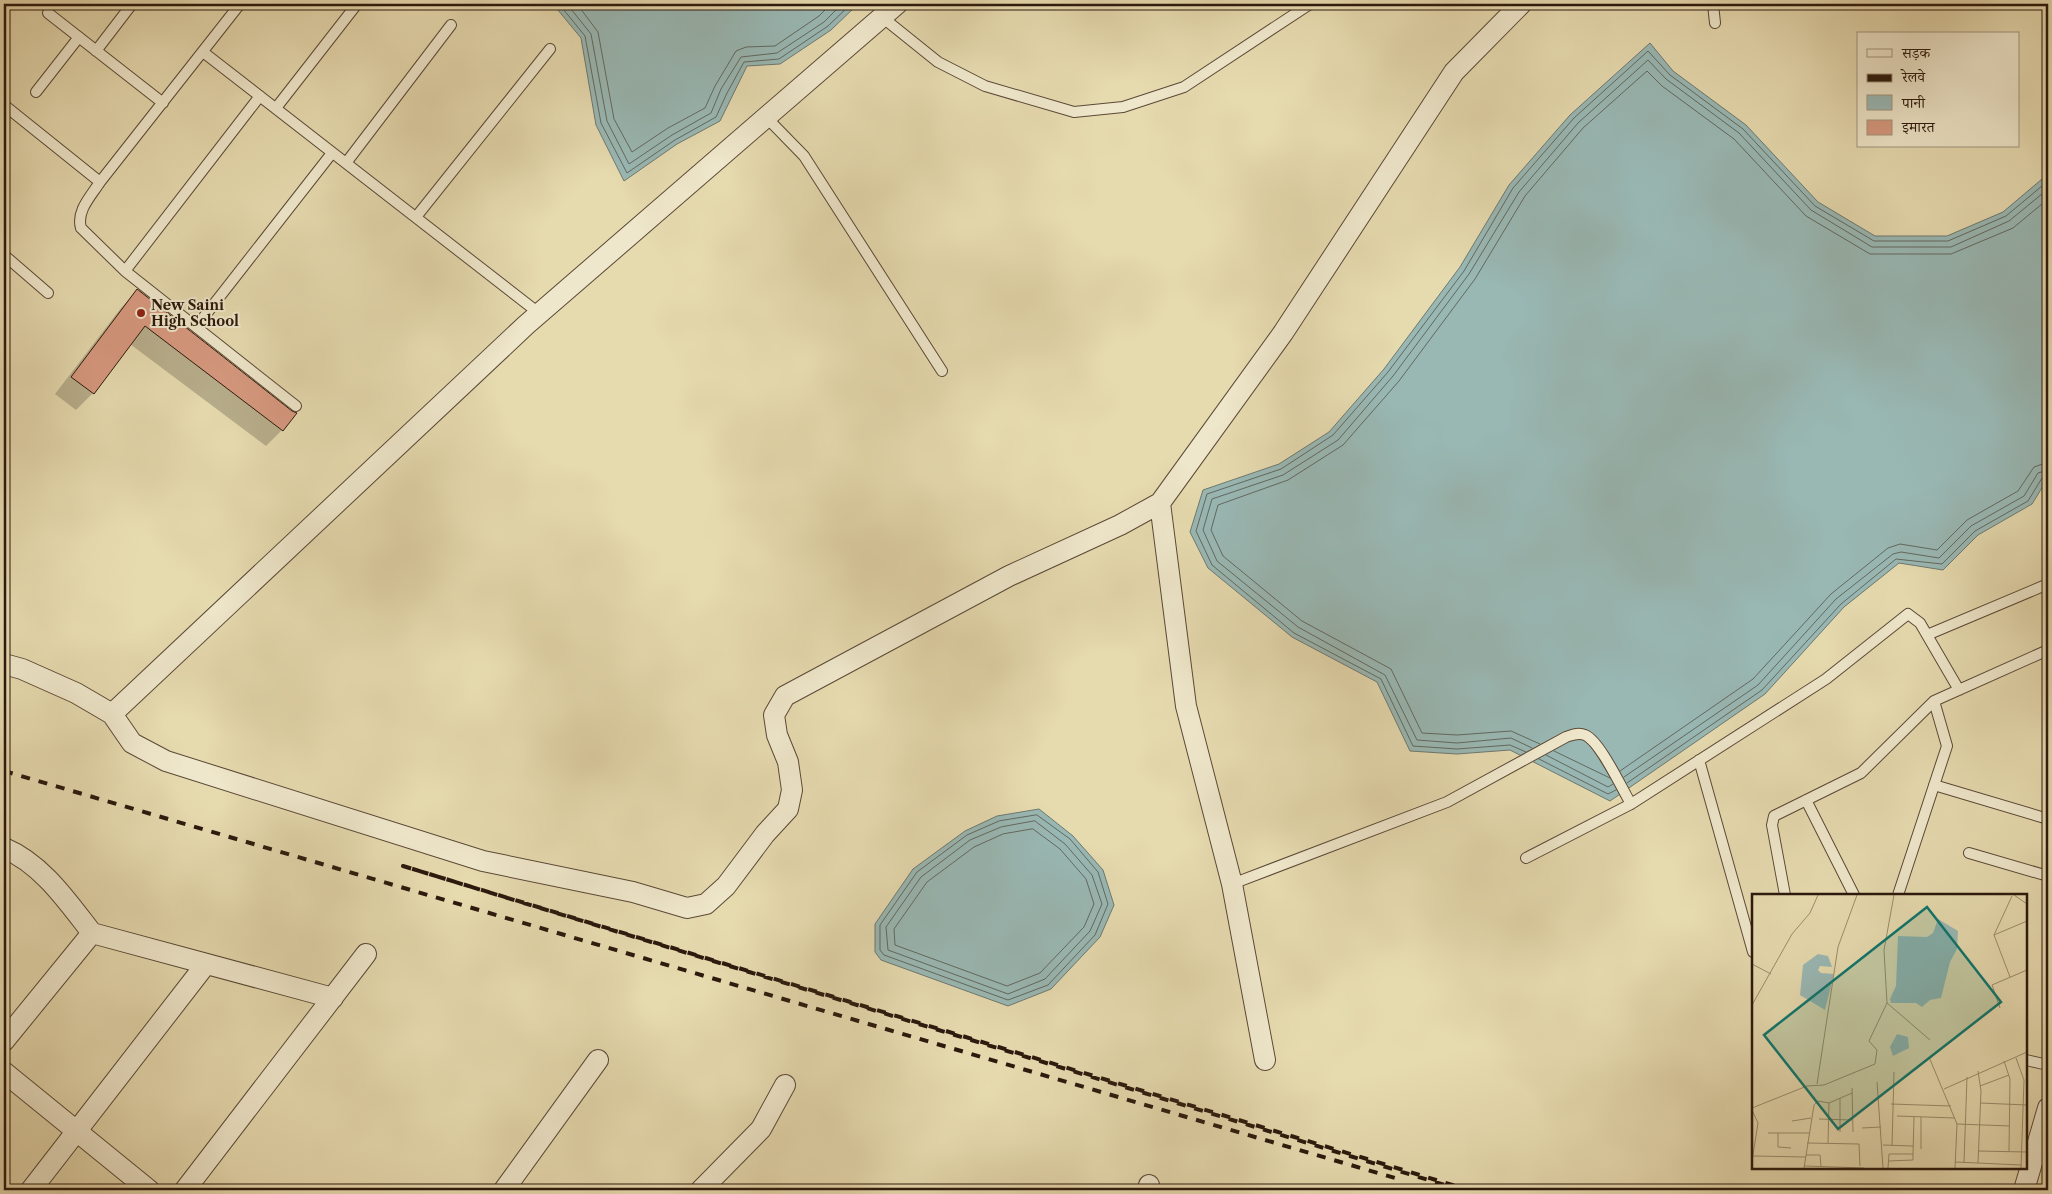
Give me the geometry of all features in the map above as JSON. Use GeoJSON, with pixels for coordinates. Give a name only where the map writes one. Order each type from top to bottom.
{"type":"FeatureCollection","features":[{"type":"Feature","properties":{"kind":"street"},"geometry":{"type":"LineString","coordinates":[[112,714],[540,314],[897,4]]}},
{"type":"Feature","properties":{"kind":"street"},"geometry":{"type":"LineString","coordinates":[[4,664],[76,693],[112,714],[132,743],[166,761],[482,861],[633,892],[687,908],[706,904],[726,886],[765,834],[788,809],[792,790],[788,762],[777,735],[774,716],[785,696],[1009,576],[1120,525],[1160,503],[1283,333],[1454,72],[1521,4]]}},
{"type":"Feature","properties":{"kind":"street"},"geometry":{"type":"LineString","coordinates":[[1160,503],[1186,706],[1232,884],[1265,1060]]}},
{"type":"Feature","properties":{"kind":"street"},"geometry":{"type":"LineString","coordinates":[[4,848],[16,853],[51,881],[92,933],[333,998]]}},
{"type":"Feature","properties":{"kind":"street"},"geometry":{"type":"LineString","coordinates":[[4,1041],[92,933]]}},
{"type":"Feature","properties":{"kind":"street"},"geometry":{"type":"LineString","coordinates":[[185,1190],[366,954]]}},
{"type":"Feature","properties":{"kind":"street"},"geometry":{"type":"LineString","coordinates":[[31,1190],[206,964]]}},
{"type":"Feature","properties":{"kind":"street"},"geometry":{"type":"LineString","coordinates":[[504,1190],[598,1060]]}},
{"type":"Feature","properties":{"kind":"street"},"geometry":{"type":"LineString","coordinates":[[4,1072],[149,1190]]}},
{"type":"Feature","properties":{"kind":"street"},"geometry":{"type":"LineString","coordinates":[[701,1190],[761,1129],[785,1085]]}},
{"type":"Feature","properties":{"kind":"street"},"geometry":{"type":"LineString","coordinates":[[2024,1190],[2048,1108]]}},
{"type":"Feature","properties":{"kind":"lane"},"geometry":{"type":"LineString","coordinates":[[96,50],[132,4]]}},
{"type":"Feature","properties":{"kind":"lane"},"geometry":{"type":"LineString","coordinates":[[240,4],[100,182],[80,212],[78,221],[81,228],[125,271],[296,406]]}},
{"type":"Feature","properties":{"kind":"lane"},"geometry":{"type":"LineString","coordinates":[[276,108],[357,4]]}},
{"type":"Feature","properties":{"kind":"lane"},"geometry":{"type":"LineString","coordinates":[[882,17],[938,62],[985,86],[1074,112],[1123,107],[1184,87],[1310,4]]}},
{"type":"Feature","properties":{"kind":"lane"},"geometry":{"type":"LineString","coordinates":[[1713,4],[1715,23]]}},
{"type":"Feature","properties":{"kind":"lane"},"geometry":{"type":"LineString","coordinates":[[48,13],[163,102]]}},
{"type":"Feature","properties":{"kind":"lane"},"geometry":{"type":"LineString","coordinates":[[346,163],[451,25]]}},
{"type":"Feature","properties":{"kind":"lane"},"geometry":{"type":"LineString","coordinates":[[36,92],[79,37]]}},
{"type":"Feature","properties":{"kind":"lane"},"geometry":{"type":"LineString","coordinates":[[416,217],[550,49]]}},
{"type":"Feature","properties":{"kind":"lane"},"geometry":{"type":"LineString","coordinates":[[203,52],[540,314]]}},
{"type":"Feature","properties":{"kind":"lane"},"geometry":{"type":"LineString","coordinates":[[125,271],[260,96]]}},
{"type":"Feature","properties":{"kind":"lane"},"geometry":{"type":"LineString","coordinates":[[4,105],[100,182]]}},
{"type":"Feature","properties":{"kind":"lane"},"geometry":{"type":"LineString","coordinates":[[766,117],[804,156],[942,371]]}},
{"type":"Feature","properties":{"kind":"lane"},"geometry":{"type":"LineString","coordinates":[[196,327],[332,153]]}},
{"type":"Feature","properties":{"kind":"lane"},"geometry":{"type":"LineString","coordinates":[[4,255],[48,293]]}},
{"type":"Feature","properties":{"kind":"lane"},"geometry":{"type":"LineString","coordinates":[[1926,635],[2048,584]]}},
{"type":"Feature","properties":{"kind":"lane"},"geometry":{"type":"LineString","coordinates":[[1526,858],[1631,804],[1826,679],[1908,614],[1920,623],[1959,690]]}},
{"type":"Feature","properties":{"kind":"lane"},"geometry":{"type":"LineString","coordinates":[[1785,894],[1772,820],[1774,816],[1860,773],[1934,701],[2048,650]]}},
{"type":"Feature","properties":{"kind":"lane"},"geometry":{"type":"LineString","coordinates":[[1898,894],[1947,746],[1934,701]]}},
{"type":"Feature","properties":{"kind":"lane"},"geometry":{"type":"LineString","coordinates":[[1232,884],[1447,802],[1566,737],[1577,734],[1586,735],[1597,746],[1631,804]]}},
{"type":"Feature","properties":{"kind":"lane"},"geometry":{"type":"LineString","coordinates":[[1699,760],[1752,948]]}},
{"type":"Feature","properties":{"kind":"lane"},"geometry":{"type":"LineString","coordinates":[[1934,784],[2048,819]]}},
{"type":"Feature","properties":{"kind":"lane"},"geometry":{"type":"LineString","coordinates":[[1806,800],[1853,894]]}},
{"type":"Feature","properties":{"kind":"lane"},"geometry":{"type":"LineString","coordinates":[[1969,853],[2048,876]]}},
{"type":"Feature","properties":{"kind":"lane"},"geometry":{"type":"LineString","coordinates":[[2027,1060],[2048,1065]]}},
{"type":"Feature","properties":{"kind":"water"},"geometry":{"type":"Polygon","coordinates":[[[553,4],[858,4],[831,30],[780,64],[747,66],[720,121],[677,144],[624,181],[596,125],[581,38],[553,4]]]}},
{"type":"Feature","properties":{"kind":"water"},"geometry":{"type":"Polygon","coordinates":[[[1650,43],[1673,71],[1746,125],[1818,202],[1875,236],[1947,236],[2003,212],[2048,174],[2048,478],[2032,504],[1978,535],[1943,570],[1899,563],[1844,607],[1765,694],[1610,801],[1510,750],[1457,754],[1410,751],[1377,682],[1292,637],[1208,568],[1190,532],[1203,490],[1279,464],[1329,432],[1384,369],[1460,267],[1509,185],[1570,115],[1650,43]]]}},
{"type":"Feature","properties":{"kind":"water"},"geometry":{"type":"Polygon","coordinates":[[[1039,809],[1073,836],[1103,870],[1114,905],[1100,937],[1051,989],[1008,1006],[881,960],[875,952],[875,924],[913,869],[965,831],[997,816],[1039,809]]]}},
{"type":"Feature","properties":{"kind":"building"},"geometry":{"type":"Polygon","coordinates":[[[137,289],[297,413],[283,431],[145,326],[94,394],[71,377],[137,289]]]}},
{"type":"Feature","properties":{"kind":"railway"},"geometry":{"type":"LineString","coordinates":[[4,771],[1395,1178]]}},
{"type":"Feature","properties":{"kind":"railway"},"geometry":{"type":"LineString","coordinates":[[1461,1190],[403,866],[1469,1190]]}},
{"type":"Feature","properties":{"kind":"place","name":"New Saini High School"},"geometry":{"type":"Point","coordinates":[141,313]}}]}
